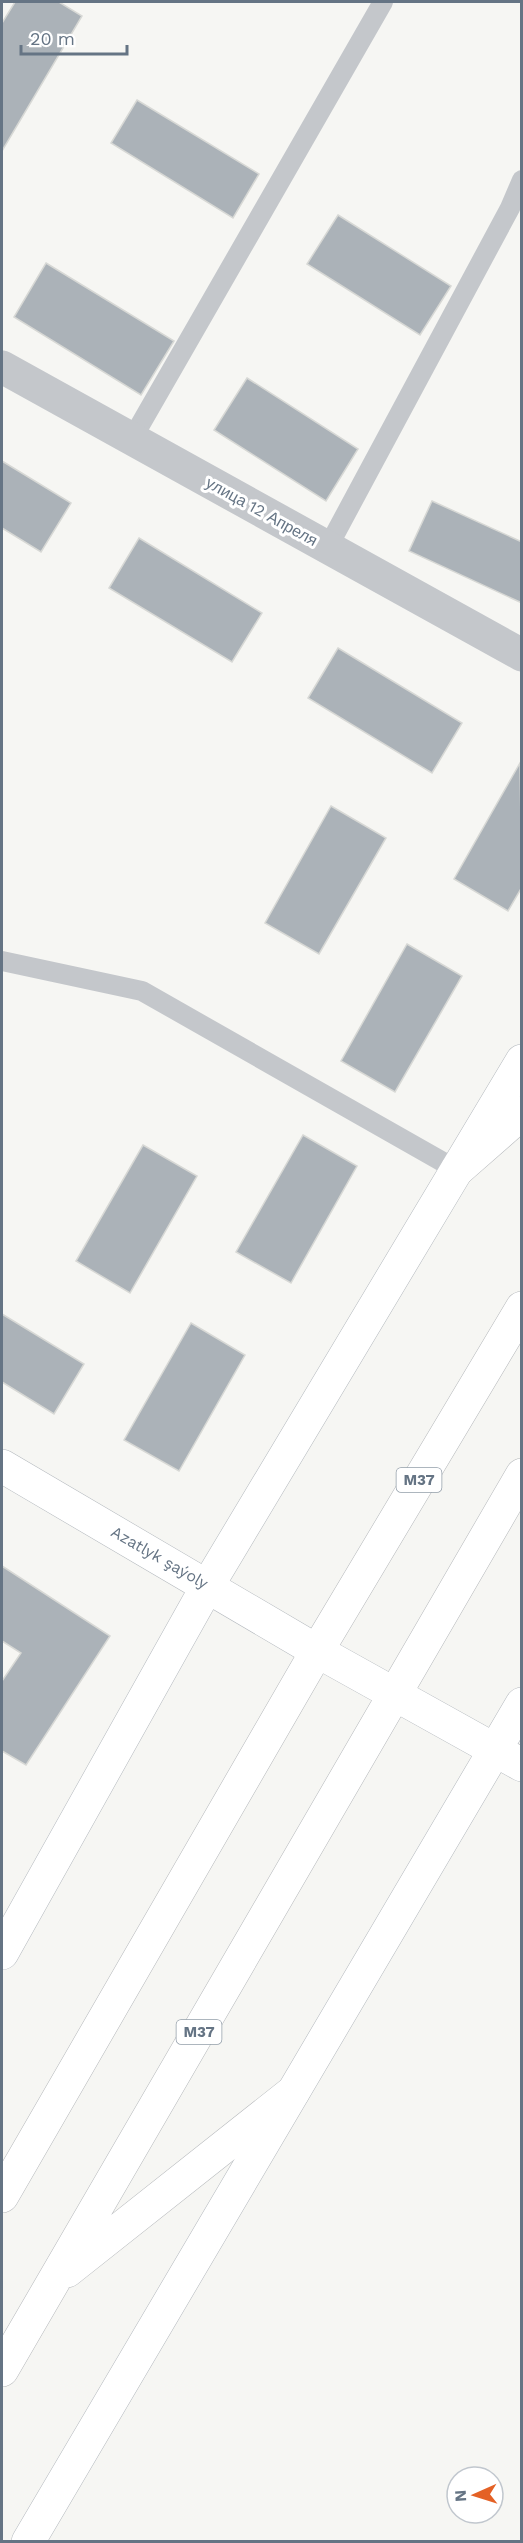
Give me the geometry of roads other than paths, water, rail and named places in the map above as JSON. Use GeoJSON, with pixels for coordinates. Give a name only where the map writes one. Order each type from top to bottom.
{"type":"FeatureCollection","features":[{"type":"Feature","properties":{"kind":"main road"},"geometry":{"type":"LineString","coordinates":[[2,1953],[208,1585],[522,1061]]}},
{"type":"Feature","properties":{"kind":"main road"},"geometry":{"type":"LineString","coordinates":[[457,1170],[522,1113]]}},
{"type":"Feature","properties":{"kind":"main road","name":"M37"},"geometry":{"type":"LineString","coordinates":[[2,2196],[317,1651],[522,1308]]}},
{"type":"Feature","properties":{"kind":"main road","name":"Azatlyk şaýoly"},"geometry":{"type":"LineString","coordinates":[[2,1466],[317,1651],[508,1758]]}},
{"type":"Feature","properties":{"kind":"main road","name":"M37"},"geometry":{"type":"LineString","coordinates":[[2,2370],[522,1475]]}},
{"type":"Feature","properties":{"kind":"main road"},"geometry":{"type":"LineString","coordinates":[[28,2541],[293,2092],[508,1758],[522,1704]]}},
{"type":"Feature","properties":{"kind":"main road"},"geometry":{"type":"LineString","coordinates":[[54,2282],[293,2092]]}},
{"type":"Feature","properties":{"kind":"street","name":"улица 12 Апреля"},"geometry":{"type":"LineString","coordinates":[[2,367],[522,655]]}},
{"type":"Feature","properties":{"kind":"lane"},"geometry":{"type":"LineString","coordinates":[[132,439],[383,2]]}},
{"type":"Feature","properties":{"kind":"lane"},"geometry":{"type":"LineString","coordinates":[[328,547],[510,208],[522,180]]}},
{"type":"Feature","properties":{"kind":"lane"},"geometry":{"type":"LineString","coordinates":[[2,961],[142,991],[457,1170]]}}]}
